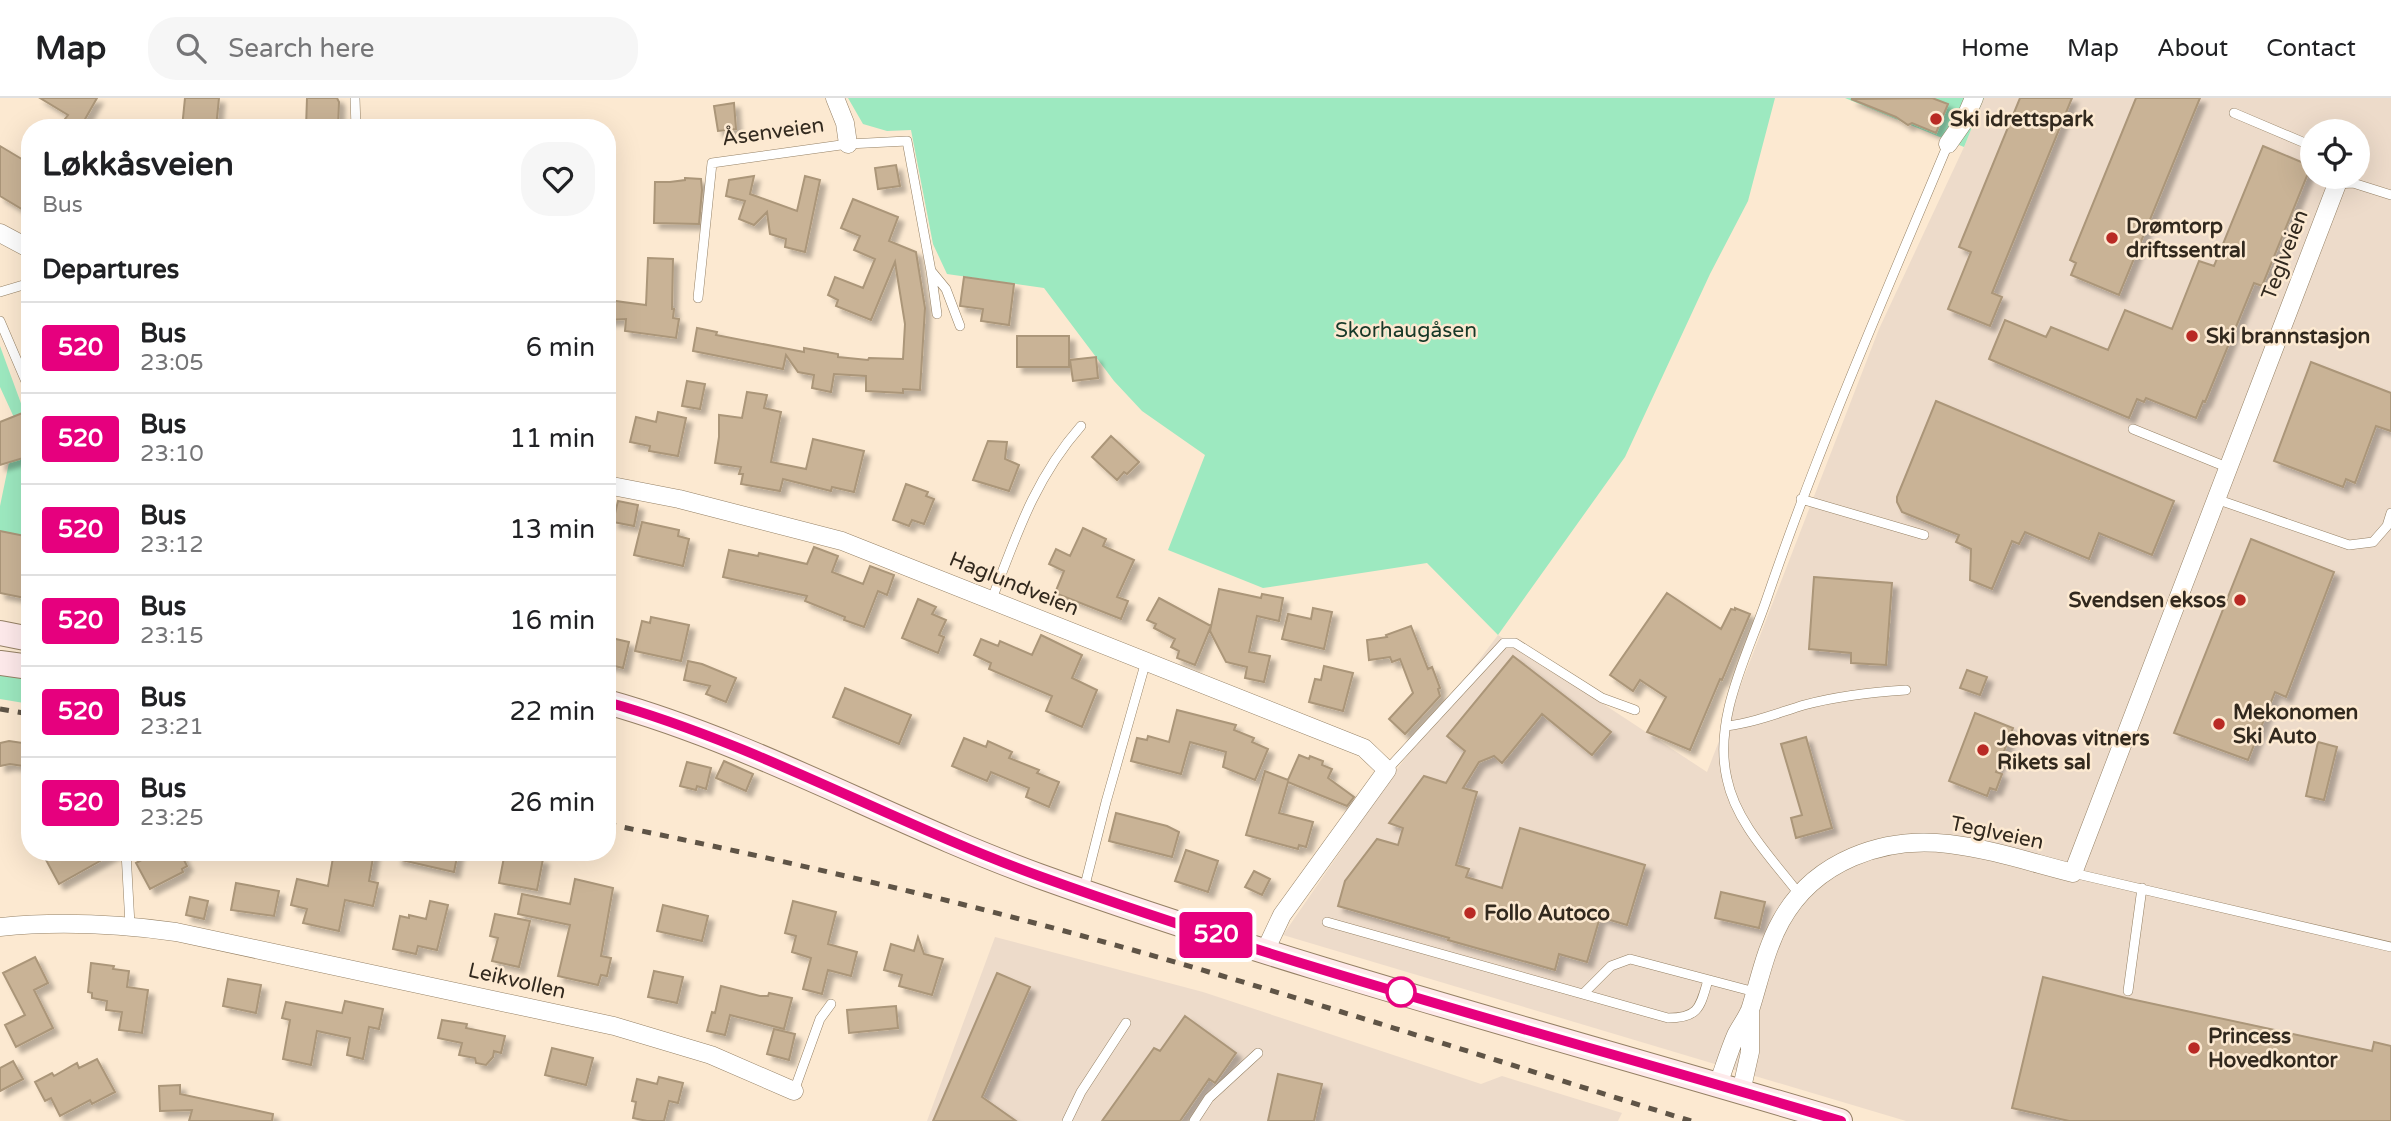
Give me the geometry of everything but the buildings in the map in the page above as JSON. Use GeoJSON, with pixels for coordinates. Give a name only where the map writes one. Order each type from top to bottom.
{"type":"FeatureCollection","features":[{"type":"Feature","properties":{"kind":"main road"},"geometry":{"type":"LineString","coordinates":[[0,633],[21,637]]}},
{"type":"Feature","properties":{"kind":"main road"},"geometry":{"type":"LineString","coordinates":[[0,663],[21,666]]}},
{"type":"Feature","properties":{"kind":"main road"},"geometry":{"type":"LineString","coordinates":[[616,705],[722,741],[937,836],[1084,891],[1265,951],[1840,1121]]}},
{"type":"Feature","properties":{"kind":"street","name":"Åsenveien"},"geometry":{"type":"LineString","coordinates":[[835,98],[845,122],[848,144]]}},
{"type":"Feature","properties":{"kind":"street"},"geometry":{"type":"LineString","coordinates":[[1948,144],[1964,121],[1973,98]]}},
{"type":"Feature","properties":{"kind":"street","name":"Teglveien"},"geometry":{"type":"LineString","coordinates":[[1729,1088],[1736,1036],[1750,1010],[1780,922],[1799,894],[1847,859],[1881,847],[1946,844],[1967,846],[2073,873],[2229,468],[2333,189]]}},
{"type":"Feature","properties":{"kind":"street"},"geometry":{"type":"LineString","coordinates":[[0,233],[21,244]]}},
{"type":"Feature","properties":{"kind":"street","name":"Haglundveien"},"geometry":{"type":"LineString","coordinates":[[616,487],[692,502],[842,541],[1364,748],[1387,770]]}},
{"type":"Feature","properties":{"kind":"street"},"geometry":{"type":"LineString","coordinates":[[1265,951],[1282,915],[1387,770]]}},
{"type":"Feature","properties":{"kind":"street","name":"Leikvollen"},"geometry":{"type":"LineString","coordinates":[[0,927],[36,923],[130,925],[176,932],[614,1026],[711,1055],[794,1091]]}},
{"type":"Feature","properties":{"kind":"lane"},"geometry":{"type":"LineString","coordinates":[[355,98],[356,119]]}},
{"type":"Feature","properties":{"kind":"lane"},"geometry":{"type":"LineString","coordinates":[[2234,113],[2300,141]]}},
{"type":"Feature","properties":{"kind":"lane","name":"Åsenveien"},"geometry":{"type":"LineString","coordinates":[[698,298],[712,163],[848,144],[907,141],[937,314]]}},
{"type":"Feature","properties":{"kind":"lane"},"geometry":{"type":"LineString","coordinates":[[1799,894],[1736,808],[1726,778],[1726,726],[1733,693],[1801,499],[1948,144]]}},
{"type":"Feature","properties":{"kind":"lane"},"geometry":{"type":"LineString","coordinates":[[2370,188],[2391,195]]}},
{"type":"Feature","properties":{"kind":"lane"},"geometry":{"type":"LineString","coordinates":[[931,271],[946,289],[960,326]]}},
{"type":"Feature","properties":{"kind":"lane"},"geometry":{"type":"LineString","coordinates":[[0,292],[21,286]]}},
{"type":"Feature","properties":{"kind":"lane"},"geometry":{"type":"LineString","coordinates":[[0,321],[21,370]]}},
{"type":"Feature","properties":{"kind":"lane"},"geometry":{"type":"LineString","coordinates":[[992,599],[1042,478],[1054,458],[1081,426]]}},
{"type":"Feature","properties":{"kind":"lane"},"geometry":{"type":"LineString","coordinates":[[2133,429],[2229,468]]}},
{"type":"Feature","properties":{"kind":"lane"},"geometry":{"type":"LineString","coordinates":[[1801,499],[1924,535]]}},
{"type":"Feature","properties":{"kind":"lane"},"geometry":{"type":"LineString","coordinates":[[2216,499],[2349,545],[2373,542],[2387,526],[2391,513]]}},
{"type":"Feature","properties":{"kind":"lane"},"geometry":{"type":"LineString","coordinates":[[1387,770],[1504,643],[1515,643],[1601,698],[1635,710]]}},
{"type":"Feature","properties":{"kind":"lane"},"geometry":{"type":"LineString","coordinates":[[1084,891],[1146,661]]}},
{"type":"Feature","properties":{"kind":"lane"},"geometry":{"type":"LineString","coordinates":[[1726,726],[1843,696],[1906,690]]}},
{"type":"Feature","properties":{"kind":"lane"},"geometry":{"type":"LineString","coordinates":[[126,861],[130,925]]}},
{"type":"Feature","properties":{"kind":"lane","name":"Teglveien"},"geometry":{"type":"LineString","coordinates":[[2073,873],[2391,947]]}},
{"type":"Feature","properties":{"kind":"lane"},"geometry":{"type":"LineString","coordinates":[[2128,991],[2142,888]]}},
{"type":"Feature","properties":{"kind":"lane"},"geometry":{"type":"LineString","coordinates":[[1327,922],[1668,1018],[1694,1014],[1700,1006],[1708,980]]}},
{"type":"Feature","properties":{"kind":"lane"},"geometry":{"type":"LineString","coordinates":[[1583,994],[1611,966],[1630,959],[1755,992]]}},
{"type":"Feature","properties":{"kind":"lane","name":"Leikvollen"},"geometry":{"type":"LineString","coordinates":[[794,1091],[820,1019],[831,1004]]}},
{"type":"Feature","properties":{"kind":"lane"},"geometry":{"type":"LineString","coordinates":[[1067,1121],[1082,1092],[1126,1023]]}},
{"type":"Feature","properties":{"kind":"lane"},"geometry":{"type":"LineString","coordinates":[[1194,1121],[1209,1098],[1258,1053]]}},
{"type":"Feature","properties":{"kind":"shaded area"},"geometry":{"type":"Polygon","coordinates":[[[1984,98],[2391,98],[2391,1121],[1906,1121],[1283,935],[1397,769],[1498,635],[1707,772],[1879,329],[1984,98]]]}},
{"type":"Feature","properties":{"kind":"shaded area"},"geometry":{"type":"Polygon","coordinates":[[[995,937],[1203,992],[1481,1084],[1502,1076],[1622,1113],[1618,1121],[927,1121],[995,937]]]}},
{"type":"Feature","properties":{"kind":"green space","name":"Skorhaugåsen"},"geometry":{"type":"Polygon","coordinates":[[[848,98],[1775,98],[1748,201],[1710,274],[1625,457],[1498,635],[1427,563],[1263,588],[1168,550],[1205,455],[1142,411],[1114,381],[1044,288],[947,274],[933,244],[911,130],[887,131],[863,124],[848,98]]]}},
{"type":"Feature","properties":{"kind":"green space","name":"Ski idrettspark"},"geometry":{"type":"Polygon","coordinates":[[[1845,98],[1984,98],[1964,147],[1845,98]]]}},
{"type":"Feature","properties":{"kind":"green space"},"geometry":{"type":"Polygon","coordinates":[[[0,346],[21,403],[21,537],[0,532],[0,506],[17,424],[0,387],[0,346]]]}},
{"type":"Feature","properties":{"kind":"green space"},"geometry":{"type":"Polygon","coordinates":[[[0,663],[21,666],[21,702],[0,699],[0,663]]]}},
{"type":"Feature","properties":{"kind":"railway"},"geometry":{"type":"LineString","coordinates":[[0,709],[21,712]]}},
{"type":"Feature","properties":{"kind":"railway"},"geometry":{"type":"LineString","coordinates":[[616,826],[821,870],[1043,925],[1322,1006],[1691,1121]]}},
{"type":"Feature","properties":{"kind":"bus line","name":"520"},"geometry":{"type":"LineString","coordinates":[[616,705],[722,741],[937,836],[1084,891],[1427,1000],[1841,1121]]}},
{"type":"Feature","properties":{"kind":"place","name":"Ski idrettspark"},"geometry":{"type":"Point","coordinates":[1936,119]}},
{"type":"Feature","properties":{"kind":"place","name":"Drømtorp driftssentral"},"geometry":{"type":"Point","coordinates":[2112,238]}},
{"type":"Feature","properties":{"kind":"place","name":"Ski brannstasjon"},"geometry":{"type":"Point","coordinates":[2192,336]}},
{"type":"Feature","properties":{"kind":"place","name":"Svendsen eksos"},"geometry":{"type":"Point","coordinates":[2240,600]}},
{"type":"Feature","properties":{"kind":"place","name":"Mekonomen Ski Auto"},"geometry":{"type":"Point","coordinates":[2219,724]}},
{"type":"Feature","properties":{"kind":"place","name":"Jehovas vitners Rikets sal"},"geometry":{"type":"Point","coordinates":[1983,750]}},
{"type":"Feature","properties":{"kind":"place","name":"Follo Autoco"},"geometry":{"type":"Point","coordinates":[1470,913]}},
{"type":"Feature","properties":{"kind":"place","name":"Princess Hovedkontor"},"geometry":{"type":"Point","coordinates":[2194,1048]}}]}
